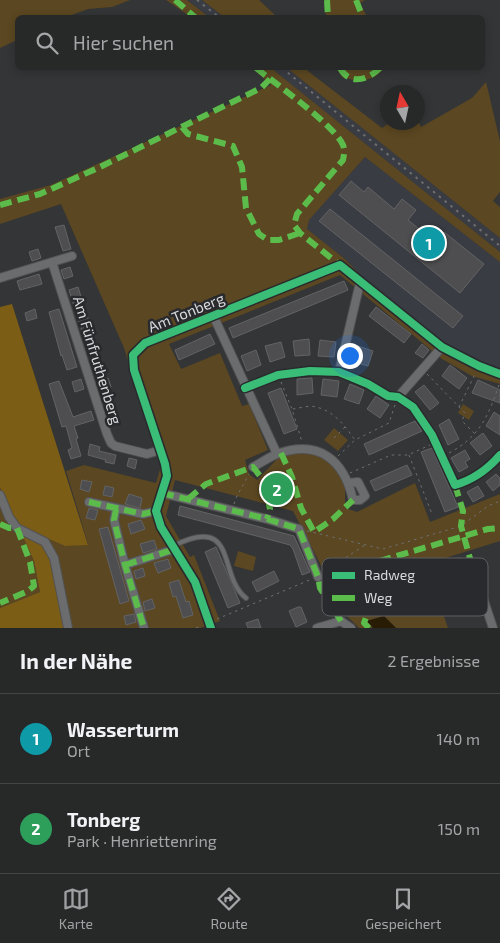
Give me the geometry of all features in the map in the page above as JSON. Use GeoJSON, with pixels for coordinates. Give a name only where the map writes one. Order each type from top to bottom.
{"type":"FeatureCollection","features":[{"type":"Feature","properties":{"kind":"street"},"geometry":{"type":"LineString","coordinates":[[0,278],[72,256]]}},
{"type":"Feature","properties":{"kind":"street","name":"Am Fünfruthenberg"},"geometry":{"type":"LineString","coordinates":[[52,262],[111,443],[115,446],[148,454],[161,450]]}},
{"type":"Feature","properties":{"kind":"street","name":"Am Tonberg"},"geometry":{"type":"LineString","coordinates":[[156,511],[166,476],[161,450],[134,370],[133,355],[145,343],[213,315],[340,265],[442,347],[479,366],[500,374]]}},
{"type":"Feature","properties":{"kind":"street"},"geometry":{"type":"LineString","coordinates":[[339,372],[359,287],[362,283]]}},
{"type":"Feature","properties":{"kind":"street"},"geometry":{"type":"LineString","coordinates":[[213,315],[277,454]]}},
{"type":"Feature","properties":{"kind":"street"},"geometry":{"type":"LineString","coordinates":[[398,397],[442,347]]}},
{"type":"Feature","properties":{"kind":"street"},"geometry":{"type":"LineString","coordinates":[[245,388],[278,374],[310,371],[339,372],[368,384],[388,396],[398,397],[413,407],[436,443],[455,485],[463,483],[482,472],[500,455]]}},
{"type":"Feature","properties":{"kind":"street"},"geometry":{"type":"LineString","coordinates":[[253,467],[277,454],[302,448],[322,452],[338,464],[349,483]]}},
{"type":"Feature","properties":{"kind":"street"},"geometry":{"type":"LineString","coordinates":[[162,493],[233,510],[299,529],[318,577]]}},
{"type":"Feature","properties":{"kind":"street"},"geometry":{"type":"LineString","coordinates":[[0,495],[9,518],[17,528],[45,542],[50,550],[54,558],[68,628]]}},
{"type":"Feature","properties":{"kind":"street"},"geometry":{"type":"LineString","coordinates":[[89,502],[143,514],[156,511],[161,527],[195,582],[210,625]]}},
{"type":"Feature","properties":{"kind":"street"},"geometry":{"type":"LineString","coordinates":[[116,509],[114,520],[144,628]]}},
{"type":"Feature","properties":{"kind":"street"},"geometry":{"type":"LineString","coordinates":[[126,565],[174,547]]}},
{"type":"Feature","properties":{"kind":"street"},"geometry":{"type":"LineString","coordinates":[[488,613],[493,628]]}},
{"type":"Feature","properties":{"kind":"street"},"geometry":{"type":"LineString","coordinates":[[317,628],[341,621],[351,628]]}},
{"type":"Feature","properties":{"kind":"lane"},"geometry":{"type":"LineString","coordinates":[[174,547],[182,541],[205,536],[211,538],[224,552],[238,591],[246,598]]}},
{"type":"Feature","properties":{"kind":"path"},"geometry":{"type":"LineString","coordinates":[[459,408],[479,366]]}},
{"type":"Feature","properties":{"kind":"path"},"geometry":{"type":"LineString","coordinates":[[423,370],[465,413],[462,421],[475,434]]}},
{"type":"Feature","properties":{"kind":"path"},"geometry":{"type":"LineString","coordinates":[[278,374],[292,409],[302,440],[302,448]]}},
{"type":"Feature","properties":{"kind":"path"},"geometry":{"type":"LineString","coordinates":[[442,456],[461,446],[475,434],[487,417],[500,382]]}},
{"type":"Feature","properties":{"kind":"path"},"geometry":{"type":"LineString","coordinates":[[333,461],[354,440],[389,423],[398,397]]}},
{"type":"Feature","properties":{"kind":"path"},"geometry":{"type":"LineString","coordinates":[[292,409],[315,406],[331,413],[346,426],[354,440]]}},
{"type":"Feature","properties":{"kind":"path"},"geometry":{"type":"LineString","coordinates":[[334,438],[346,426]]}},
{"type":"Feature","properties":{"kind":"path"},"geometry":{"type":"LineString","coordinates":[[344,475],[391,455],[408,455],[436,443]]}},
{"type":"Feature","properties":{"kind":"path"},"geometry":{"type":"LineString","coordinates":[[408,455],[432,514]]}},
{"type":"Feature","properties":{"kind":"path"},"geometry":{"type":"LineString","coordinates":[[233,510],[236,498],[253,467]]}},
{"type":"Feature","properties":{"kind":"path"},"geometry":{"type":"LineString","coordinates":[[299,529],[383,549],[461,526],[488,506],[500,500]]}},
{"type":"Feature","properties":{"kind":"path"},"geometry":{"type":"LineString","coordinates":[[346,558],[365,545]]}},
{"type":"Feature","properties":{"kind":"path"},"geometry":{"type":"LineString","coordinates":[[210,625],[322,574]]}},
{"type":"Feature","properties":{"kind":"shaded area"},"geometry":{"type":"Polygon","coordinates":[[[0,0],[130,0],[112,7],[88,9],[72,15],[15,15],[15,41],[0,48],[0,0]]]}},
{"type":"Feature","properties":{"kind":"shaded area"},"geometry":{"type":"Polygon","coordinates":[[[166,0],[187,0],[206,15],[188,15],[166,0]]]}},
{"type":"Feature","properties":{"kind":"shaded area"},"geometry":{"type":"Polygon","coordinates":[[[188,0],[202,0],[221,15],[207,15],[188,0]]]}},
{"type":"Feature","properties":{"kind":"shaded area"},"geometry":{"type":"Polygon","coordinates":[[[202,0],[259,0],[275,15],[221,15],[202,0]]]}},
{"type":"Feature","properties":{"kind":"shaded area"},"geometry":{"type":"Polygon","coordinates":[[[325,0],[365,0],[360,3],[366,15],[326,15],[325,0]]]}},
{"type":"Feature","properties":{"kind":"shaded area"},"geometry":{"type":"Polygon","coordinates":[[[254,70],[273,70],[500,252],[500,262],[365,157],[309,220],[307,229],[345,259],[364,279],[446,344],[482,363],[500,369],[500,384],[472,376],[442,359],[340,275],[169,344],[181,369],[220,353],[242,406],[249,404],[268,450],[245,460],[249,474],[257,480],[278,458],[303,451],[320,455],[336,467],[345,483],[345,508],[357,512],[415,483],[430,522],[500,494],[500,541],[445,558],[322,558],[322,567],[293,511],[175,480],[166,516],[190,557],[194,555],[220,621],[214,623],[215,628],[207,628],[206,626],[200,628],[64,628],[50,559],[23,535],[34,561],[40,592],[0,608],[0,487],[11,518],[65,546],[88,544],[66,471],[84,465],[156,483],[161,466],[124,348],[61,204],[0,224],[0,199],[51,185],[271,85],[254,70]]]}},
{"type":"Feature","properties":{"kind":"shaded area"},"geometry":{"type":"Polygon","coordinates":[[[273,70],[290,70],[500,238],[500,252],[273,70]]]}},
{"type":"Feature","properties":{"kind":"shaded area"},"geometry":{"type":"Polygon","coordinates":[[[290,70],[307,70],[380,126],[380,130],[425,130],[425,125],[472,98],[486,82],[500,141],[500,192],[493,201],[500,207],[500,238],[290,70]]]}},
{"type":"Feature","properties":{"kind":"shaded area"},"geometry":{"type":"Polygon","coordinates":[[[338,70],[382,70],[370,79],[365,80],[342,77],[338,70]]]}},
{"type":"Feature","properties":{"kind":"shaded area"},"geometry":{"type":"Polygon","coordinates":[[[365,157],[500,262],[500,369],[482,363],[446,344],[364,279],[345,259],[307,229],[308,220],[365,157]]]}},
{"type":"Feature","properties":{"kind":"shaded area"},"geometry":{"type":"Polygon","coordinates":[[[12,304],[88,545],[65,546],[20,526],[11,518],[0,487],[0,307],[12,304]]]}},
{"type":"Feature","properties":{"kind":"shaded area"},"geometry":{"type":"Polygon","coordinates":[[[463,404],[474,411],[469,420],[458,413],[463,404]]]}},
{"type":"Feature","properties":{"kind":"shaded area"},"geometry":{"type":"Polygon","coordinates":[[[334,428],[348,440],[338,451],[324,440],[334,428]]]}},
{"type":"Feature","properties":{"kind":"shaded area"},"geometry":{"type":"Polygon","coordinates":[[[22,534],[43,546],[50,559],[64,628],[0,628],[0,608],[40,592],[34,561],[22,534]]]}},
{"type":"Feature","properties":{"kind":"shaded area"},"geometry":{"type":"Polygon","coordinates":[[[238,551],[256,557],[253,571],[234,566],[238,551]]]}},
{"type":"Feature","properties":{"kind":"shaded area"},"geometry":{"type":"Polygon","coordinates":[[[347,616],[384,616],[367,621],[373,628],[359,628],[347,616]]]}},
{"type":"Feature","properties":{"kind":"shaded area"},"geometry":{"type":"Polygon","coordinates":[[[384,616],[444,616],[448,628],[396,628],[384,616]]]}},
{"type":"Feature","properties":{"kind":"shaded area"},"geometry":{"type":"Polygon","coordinates":[[[384,616],[396,628],[373,628],[367,621],[384,616]]]}},
{"type":"Feature","properties":{"kind":"building"},"geometry":{"type":"Polygon","coordinates":[[[351,181],[364,192],[368,187],[394,209],[402,199],[416,210],[408,220],[435,242],[444,232],[484,264],[460,293],[339,195],[351,181]]]}},
{"type":"Feature","properties":{"kind":"building"},"geometry":{"type":"Polygon","coordinates":[[[330,209],[463,316],[453,328],[319,221],[330,209]]]}},
{"type":"Feature","properties":{"kind":"building"},"geometry":{"type":"Polygon","coordinates":[[[64,225],[71,249],[63,251],[55,227],[64,225]]]}},
{"type":"Feature","properties":{"kind":"building"},"geometry":{"type":"Polygon","coordinates":[[[38,249],[41,258],[32,261],[29,252],[38,249]]]}},
{"type":"Feature","properties":{"kind":"building"},"geometry":{"type":"Polygon","coordinates":[[[70,267],[73,276],[64,279],[61,270],[70,267]]]}},
{"type":"Feature","properties":{"kind":"building"},"geometry":{"type":"Polygon","coordinates":[[[39,274],[42,284],[20,290],[17,281],[39,274]]]}},
{"type":"Feature","properties":{"kind":"building"},"geometry":{"type":"Polygon","coordinates":[[[344,281],[348,290],[233,338],[229,328],[344,281]]]}},
{"type":"Feature","properties":{"kind":"building"},"geometry":{"type":"Polygon","coordinates":[[[78,287],[96,344],[87,347],[69,290],[78,287]]]}},
{"type":"Feature","properties":{"kind":"building"},"geometry":{"type":"Polygon","coordinates":[[[376,307],[411,334],[404,343],[369,316],[376,307]]]}},
{"type":"Feature","properties":{"kind":"building"},"geometry":{"type":"Polygon","coordinates":[[[35,309],[37,318],[27,321],[25,313],[35,309]]]}},
{"type":"Feature","properties":{"kind":"building"},"geometry":{"type":"Polygon","coordinates":[[[59,309],[77,367],[67,370],[61,356],[49,312],[59,309]]]}},
{"type":"Feature","properties":{"kind":"building"},"geometry":{"type":"Polygon","coordinates":[[[210,334],[215,344],[179,360],[175,350],[210,334]]]}},
{"type":"Feature","properties":{"kind":"building"},"geometry":{"type":"Polygon","coordinates":[[[309,339],[310,355],[295,356],[293,341],[309,339]]]}},
{"type":"Feature","properties":{"kind":"building"},"geometry":{"type":"Polygon","coordinates":[[[320,340],[336,342],[334,357],[318,356],[320,340]]]}},
{"type":"Feature","properties":{"kind":"building"},"geometry":{"type":"Polygon","coordinates":[[[281,342],[285,357],[270,362],[265,346],[281,342]]]}},
{"type":"Feature","properties":{"kind":"building"},"geometry":{"type":"Polygon","coordinates":[[[422,344],[429,350],[423,358],[415,353],[422,344]]]}},
{"type":"Feature","properties":{"kind":"building"},"geometry":{"type":"Polygon","coordinates":[[[355,345],[373,351],[368,366],[350,361],[355,345]]]}},
{"type":"Feature","properties":{"kind":"building"},"geometry":{"type":"Polygon","coordinates":[[[256,350],[261,365],[247,371],[241,356],[256,350]]]}},
{"type":"Feature","properties":{"kind":"building"},"geometry":{"type":"Polygon","coordinates":[[[450,365],[467,378],[459,389],[442,376],[450,365]]]}},
{"type":"Feature","properties":{"kind":"building"},"geometry":{"type":"Polygon","coordinates":[[[108,378],[111,387],[100,390],[98,381],[108,378]]]}},
{"type":"Feature","properties":{"kind":"building"},"geometry":{"type":"Polygon","coordinates":[[[312,378],[313,393],[297,395],[297,379],[312,378]]]}},
{"type":"Feature","properties":{"kind":"building"},"geometry":{"type":"Polygon","coordinates":[[[81,379],[84,389],[75,392],[72,382],[81,379]]]}},
{"type":"Feature","properties":{"kind":"building"},"geometry":{"type":"Polygon","coordinates":[[[323,379],[339,381],[337,397],[321,395],[323,379]]]}},
{"type":"Feature","properties":{"kind":"building"},"geometry":{"type":"Polygon","coordinates":[[[478,380],[500,390],[500,403],[472,393],[478,380]]]}},
{"type":"Feature","properties":{"kind":"building"},"geometry":{"type":"Polygon","coordinates":[[[59,381],[73,417],[91,411],[94,420],[74,426],[81,456],[71,459],[68,450],[72,448],[66,426],[62,427],[49,384],[59,381]]]}},
{"type":"Feature","properties":{"kind":"building"},"geometry":{"type":"Polygon","coordinates":[[[350,384],[364,390],[359,404],[344,399],[350,384]]]}},
{"type":"Feature","properties":{"kind":"building"},"geometry":{"type":"Polygon","coordinates":[[[424,385],[439,403],[430,410],[415,392],[424,385]]]}},
{"type":"Feature","properties":{"kind":"building"},"geometry":{"type":"Polygon","coordinates":[[[281,388],[297,429],[284,434],[268,393],[281,388]]]}},
{"type":"Feature","properties":{"kind":"building"},"geometry":{"type":"Polygon","coordinates":[[[376,396],[389,405],[380,418],[367,409],[376,396]]]}},
{"type":"Feature","properties":{"kind":"building"},"geometry":{"type":"Polygon","coordinates":[[[494,412],[500,416],[500,435],[486,426],[494,412]]]}},
{"type":"Feature","properties":{"kind":"building"},"geometry":{"type":"Polygon","coordinates":[[[449,419],[459,439],[448,445],[439,425],[449,419]]]}},
{"type":"Feature","properties":{"kind":"building"},"geometry":{"type":"Polygon","coordinates":[[[415,421],[422,431],[369,455],[364,444],[415,421]]]}},
{"type":"Feature","properties":{"kind":"building"},"geometry":{"type":"Polygon","coordinates":[[[483,433],[492,446],[480,455],[470,443],[483,433]]]}},
{"type":"Feature","properties":{"kind":"building"},"geometry":{"type":"Polygon","coordinates":[[[90,444],[100,447],[99,451],[116,455],[114,464],[88,455],[90,444]]]}},
{"type":"Feature","properties":{"kind":"building"},"geometry":{"type":"Polygon","coordinates":[[[432,448],[458,507],[445,512],[421,452],[432,448]]]}},
{"type":"Feature","properties":{"kind":"building"},"geometry":{"type":"Polygon","coordinates":[[[465,450],[470,459],[465,462],[468,467],[459,472],[451,458],[465,450]]]}},
{"type":"Feature","properties":{"kind":"building"},"geometry":{"type":"Polygon","coordinates":[[[129,458],[137,460],[135,469],[127,466],[129,458]]]}},
{"type":"Feature","properties":{"kind":"building"},"geometry":{"type":"Polygon","coordinates":[[[407,465],[412,475],[375,491],[370,481],[407,465]]]}},
{"type":"Feature","properties":{"kind":"building"},"geometry":{"type":"Polygon","coordinates":[[[496,474],[500,478],[500,485],[493,491],[486,482],[496,474]]]}},
{"type":"Feature","properties":{"kind":"building"},"geometry":{"type":"Polygon","coordinates":[[[82,480],[92,482],[89,492],[80,489],[82,480]]]}},
{"type":"Feature","properties":{"kind":"building"},"geometry":{"type":"Polygon","coordinates":[[[105,486],[114,488],[112,497],[103,495],[105,486]]]}},
{"type":"Feature","properties":{"kind":"building"},"geometry":{"type":"Polygon","coordinates":[[[478,486],[484,496],[473,502],[467,492],[478,486]]]}},
{"type":"Feature","properties":{"kind":"building"},"geometry":{"type":"Polygon","coordinates":[[[129,494],[142,498],[140,508],[125,504],[129,494]]]}},
{"type":"Feature","properties":{"kind":"building"},"geometry":{"type":"Polygon","coordinates":[[[180,506],[294,536],[310,572],[302,575],[290,545],[178,515],[180,506]]]}},
{"type":"Feature","properties":{"kind":"building"},"geometry":{"type":"Polygon","coordinates":[[[89,508],[98,510],[95,520],[86,518],[89,508]]]}},
{"type":"Feature","properties":{"kind":"building"},"geometry":{"type":"Polygon","coordinates":[[[141,520],[145,529],[131,534],[128,524],[141,520]]]}},
{"type":"Feature","properties":{"kind":"building"},"geometry":{"type":"Polygon","coordinates":[[[108,527],[129,601],[120,604],[99,529],[108,527]]]}},
{"type":"Feature","properties":{"kind":"building"},"geometry":{"type":"Polygon","coordinates":[[[154,540],[157,549],[143,553],[140,544],[154,540]]]}},
{"type":"Feature","properties":{"kind":"building"},"geometry":{"type":"Polygon","coordinates":[[[216,547],[240,603],[228,608],[205,552],[216,547]]]}},
{"type":"Feature","properties":{"kind":"building"},"geometry":{"type":"Polygon","coordinates":[[[168,559],[171,568],[158,573],[154,563],[168,559]]]}},
{"type":"Feature","properties":{"kind":"building"},"geometry":{"type":"Polygon","coordinates":[[[143,568],[145,576],[136,579],[134,571],[143,568]]]}},
{"type":"Feature","properties":{"kind":"building"},"geometry":{"type":"Polygon","coordinates":[[[274,571],[279,581],[257,592],[252,582],[274,571]]]}},
{"type":"Feature","properties":{"kind":"building"},"geometry":{"type":"Polygon","coordinates":[[[179,580],[186,602],[189,601],[193,615],[183,618],[176,596],[173,597],[169,583],[179,580]]]}},
{"type":"Feature","properties":{"kind":"building"},"geometry":{"type":"Polygon","coordinates":[[[152,599],[155,608],[145,611],[143,602],[152,599]]]}},
{"type":"Feature","properties":{"kind":"building"},"geometry":{"type":"Polygon","coordinates":[[[301,607],[307,622],[296,627],[289,611],[301,607]]]}},
{"type":"Feature","properties":{"kind":"building"},"geometry":{"type":"Polygon","coordinates":[[[134,614],[136,622],[126,625],[124,616],[134,614]]]}},
{"type":"Feature","properties":{"kind":"building"},"geometry":{"type":"Polygon","coordinates":[[[258,619],[261,628],[248,628],[246,623],[258,619]]]}},
{"type":"Feature","properties":{"kind":"railway"},"geometry":{"type":"LineString","coordinates":[[197,0],[216,15]]}},
{"type":"Feature","properties":{"kind":"railway"},"geometry":{"type":"LineString","coordinates":[[284,70],[500,246]]}},
{"type":"Feature","properties":{"kind":"marked path"},"geometry":{"type":"LineString","coordinates":[[175,0],[192,15]]}},
{"type":"Feature","properties":{"kind":"marked path"},"geometry":{"type":"LineString","coordinates":[[327,0],[328,15]]}},
{"type":"Feature","properties":{"kind":"marked path"},"geometry":{"type":"LineString","coordinates":[[356,0],[362,15]]}},
{"type":"Feature","properties":{"kind":"marked path"},"geometry":{"type":"LineString","coordinates":[[259,70],[317,116],[338,137],[343,145],[343,160],[297,214],[294,225],[300,233],[340,265]]}},
{"type":"Feature","properties":{"kind":"marked path"},"geometry":{"type":"LineString","coordinates":[[341,70],[344,74],[354,79],[365,78],[378,70]]}},
{"type":"Feature","properties":{"kind":"marked path"},"geometry":{"type":"LineString","coordinates":[[0,205],[40,194],[100,167],[261,88],[270,79]]}},
{"type":"Feature","properties":{"kind":"marked path"},"geometry":{"type":"LineString","coordinates":[[182,127],[188,134],[233,146],[242,167],[246,208],[259,234],[268,240],[279,240],[300,233]]}},
{"type":"Feature","properties":{"kind":"marked path"},"geometry":{"type":"LineString","coordinates":[[281,453],[292,477],[301,508],[314,532],[333,519],[353,500]]}},
{"type":"Feature","properties":{"kind":"marked path"},"geometry":{"type":"LineString","coordinates":[[188,499],[206,484],[253,467],[264,481],[270,509],[267,519]]}},
{"type":"Feature","properties":{"kind":"marked path"},"geometry":{"type":"LineString","coordinates":[[455,485],[463,511],[461,526],[470,558]]}},
{"type":"Feature","properties":{"kind":"marked path"},"geometry":{"type":"LineString","coordinates":[[162,493],[267,519],[299,529],[322,591]]}},
{"type":"Feature","properties":{"kind":"marked path"},"geometry":{"type":"LineString","coordinates":[[89,502],[143,514],[156,511]]}},
{"type":"Feature","properties":{"kind":"marked path"},"geometry":{"type":"LineString","coordinates":[[116,509],[114,520],[144,628]]}},
{"type":"Feature","properties":{"kind":"marked path"},"geometry":{"type":"LineString","coordinates":[[0,524],[9,528],[17,528],[30,562],[34,586],[28,591],[0,603]]}},
{"type":"Feature","properties":{"kind":"marked path"},"geometry":{"type":"LineString","coordinates":[[390,558],[488,529],[500,528]]}},
{"type":"Feature","properties":{"kind":"marked path"},"geometry":{"type":"LineString","coordinates":[[125,565],[175,549]]}},
{"type":"Feature","properties":{"kind":"marked path"},"geometry":{"type":"LineString","coordinates":[[338,616],[341,621]]}},
{"type":"Feature","properties":{"kind":"marked path"},"geometry":{"type":"LineString","coordinates":[[366,616],[364,623],[369,628]]}},
{"type":"Feature","properties":{"kind":"cycle path"},"geometry":{"type":"LineString","coordinates":[[211,628],[195,582],[161,527],[156,511],[167,476],[165,464],[134,370],[133,355],[145,343],[340,265],[442,347],[479,366],[500,374]]}},
{"type":"Feature","properties":{"kind":"cycle path"},"geometry":{"type":"LineString","coordinates":[[245,388],[278,375],[310,371],[339,372],[368,384],[388,396],[398,397],[413,407],[432,435],[455,485],[479,473],[500,455]]}},
{"type":"Feature","properties":{"kind":"place","name":"Wasserturm"},"geometry":{"type":"Point","coordinates":[429,243]}},
{"type":"Feature","properties":{"kind":"place","name":"Tonberg"},"geometry":{"type":"Point","coordinates":[277,489]}}]}
